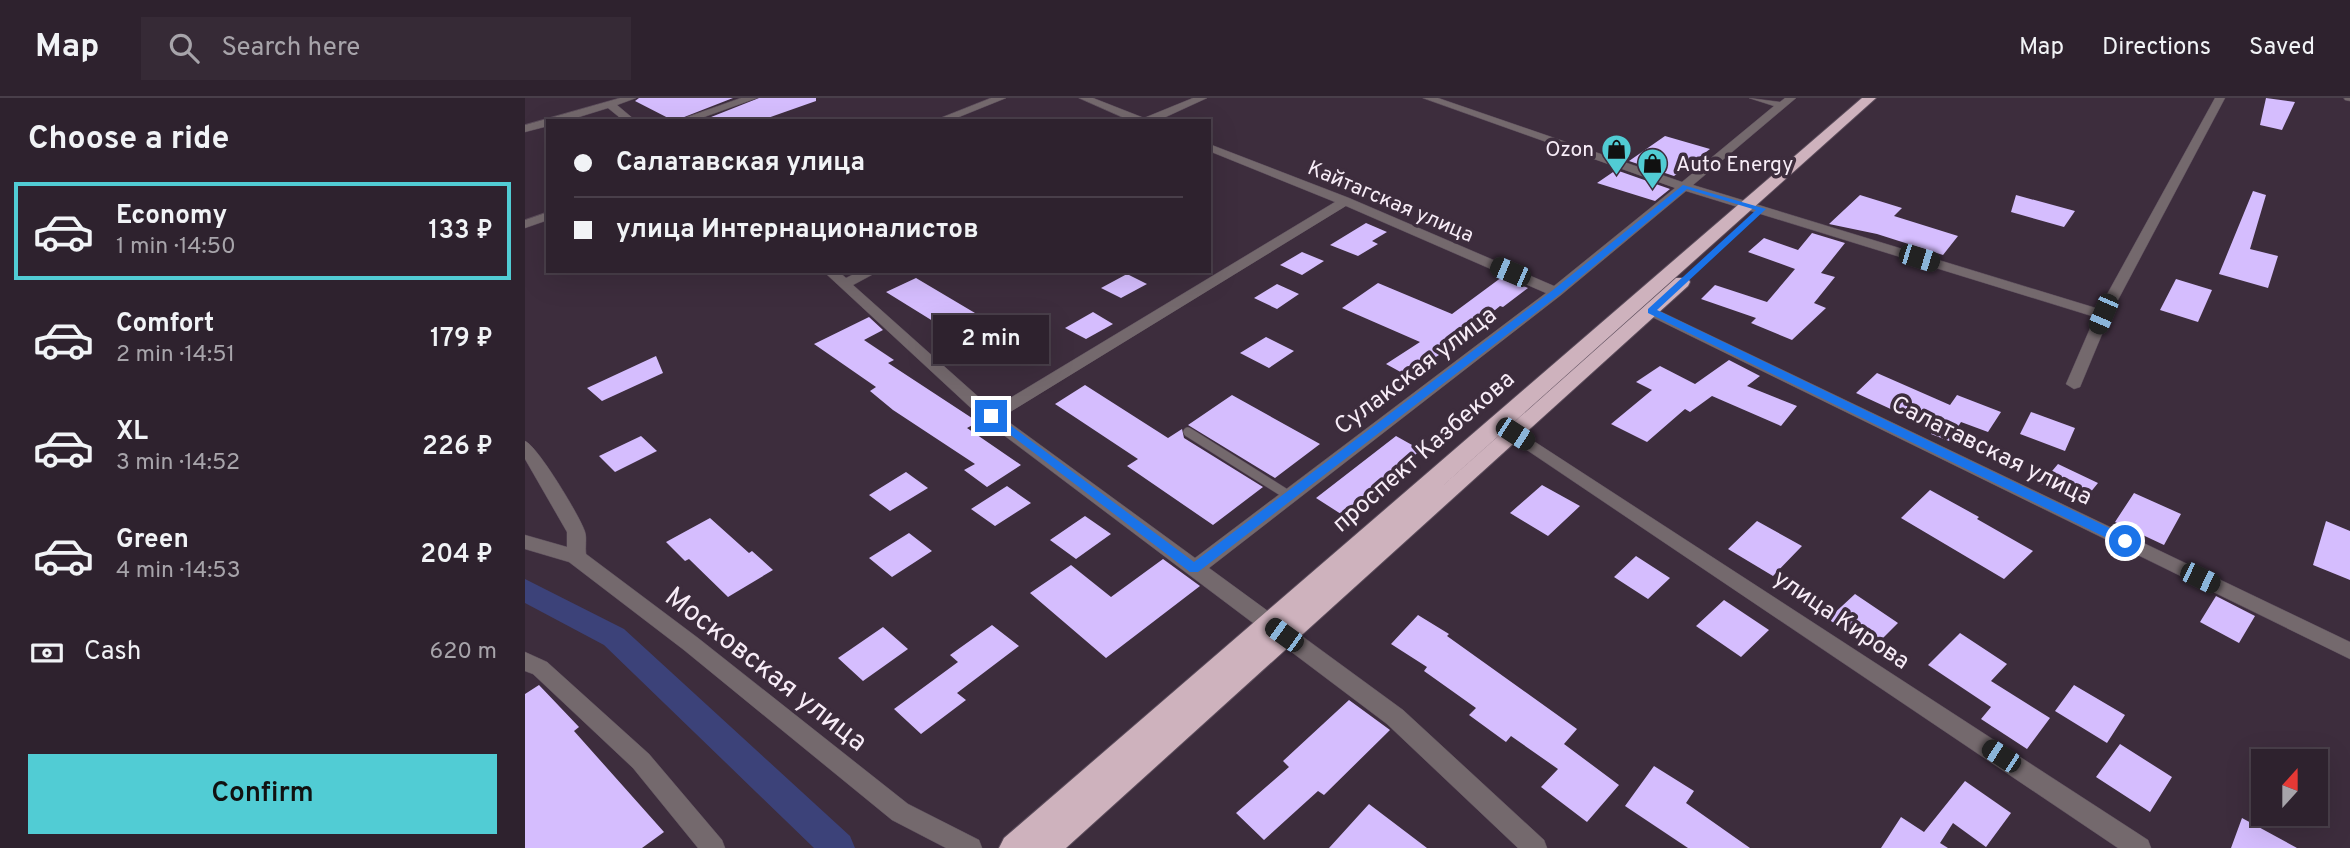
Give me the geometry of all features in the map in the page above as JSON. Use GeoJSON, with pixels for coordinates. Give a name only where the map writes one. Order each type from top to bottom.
{"type":"FeatureCollection","features":[{"type":"Feature","properties":{"kind":"highway","name":"проспект Казбекова"},"geometry":{"type":"LineString","coordinates":[[1014,848],[1515,434],[1651,311],[1870,98]]}},
{"type":"Feature","properties":{"kind":"highway","name":"проспект Казбекова"},"geometry":{"type":"LineString","coordinates":[[1045,848],[1276,630],[1755,207],[1885,98]]}},
{"type":"Feature","properties":{"kind":"street"},"geometry":{"type":"LineString","coordinates":[[560,119],[631,98]]}},
{"type":"Feature","properties":{"kind":"street"},"geometry":{"type":"LineString","coordinates":[[687,119],[752,98]]}},
{"type":"Feature","properties":{"kind":"street"},"geometry":{"type":"LineString","coordinates":[[943,119],[1001,98]]}},
{"type":"Feature","properties":{"kind":"street"},"geometry":{"type":"LineString","coordinates":[[1084,98],[1137,119]]}},
{"type":"Feature","properties":{"kind":"street"},"geometry":{"type":"LineString","coordinates":[[1152,119],[1202,98]]}},
{"type":"Feature","properties":{"kind":"street"},"geometry":{"type":"LineString","coordinates":[[1428,98],[1685,187],[2103,314]]}},
{"type":"Feature","properties":{"kind":"street"},"geometry":{"type":"LineString","coordinates":[[1754,98],[1786,102]]}},
{"type":"Feature","properties":{"kind":"street"},"geometry":{"type":"LineString","coordinates":[[2074,384],[2103,314],[2220,98]]}},
{"type":"Feature","properties":{"kind":"street","name":"Сулакская улица"},"geometry":{"type":"LineString","coordinates":[[1194,569],[1556,292],[1786,102]]}},
{"type":"Feature","properties":{"kind":"street"},"geometry":{"type":"LineString","coordinates":[[609,104],[628,119]]}},
{"type":"Feature","properties":{"kind":"street"},"geometry":{"type":"LineString","coordinates":[[525,129],[546,123]]}},
{"type":"Feature","properties":{"kind":"street","name":"Кайтагская улица"},"geometry":{"type":"LineString","coordinates":[[1211,148],[1345,201],[1556,292]]}},
{"type":"Feature","properties":{"kind":"street"},"geometry":{"type":"LineString","coordinates":[[991,416],[1345,201]]}},
{"type":"Feature","properties":{"kind":"street"},"geometry":{"type":"LineString","coordinates":[[525,224],[546,217]]}},
{"type":"Feature","properties":{"kind":"street"},"geometry":{"type":"LineString","coordinates":[[833,273],[991,416],[1395,717],[1535,848]]}},
{"type":"Feature","properties":{"kind":"street"},"geometry":{"type":"LineString","coordinates":[[846,283],[868,273]]}},
{"type":"Feature","properties":{"kind":"street","name":"Салатавская улица"},"geometry":{"type":"LineString","coordinates":[[1651,311],[2350,650]]}},
{"type":"Feature","properties":{"kind":"street","name":"улица Кирова"},"geometry":{"type":"LineString","coordinates":[[1515,434],[2139,848]]}},
{"type":"Feature","properties":{"kind":"street"},"geometry":{"type":"LineString","coordinates":[[525,447],[540,467],[576,532],[576,557]]}},
{"type":"Feature","properties":{"kind":"street","name":"Московская улица"},"geometry":{"type":"LineString","coordinates":[[525,542],[576,557],[691,644],[900,812],[970,848]]}},
{"type":"Feature","properties":{"kind":"street"},"geometry":{"type":"LineString","coordinates":[[530,669],[641,761],[713,848]]}},
{"type":"Feature","properties":{"kind":"lane"},"geometry":{"type":"LineString","coordinates":[[1188,432],[1288,495]]}},
{"type":"Feature","properties":{"kind":"building"},"geometry":{"type":"Polygon","coordinates":[[[639,98],[733,98],[679,119],[670,119],[635,101],[639,98]]]}},
{"type":"Feature","properties":{"kind":"building"},"geometry":{"type":"Polygon","coordinates":[[[759,98],[816,98],[816,101],[765,119],[706,119],[759,98]]]}},
{"type":"Feature","properties":{"kind":"building"},"geometry":{"type":"Polygon","coordinates":[[[2266,98],[2295,102],[2282,130],[2260,125],[2266,98]]]}},
{"type":"Feature","properties":{"kind":"building"},"geometry":{"type":"Polygon","coordinates":[[[1665,136],[1710,149],[1674,176],[1629,161],[1665,136]]]}},
{"type":"Feature","properties":{"kind":"building"},"geometry":{"type":"Polygon","coordinates":[[[1616,170],[1670,189],[1655,201],[1597,183],[1616,170]]]}},
{"type":"Feature","properties":{"kind":"building"},"geometry":{"type":"Polygon","coordinates":[[[2253,191],[2266,195],[2250,249],[2278,256],[2268,288],[2219,274],[2253,191]]]}},
{"type":"Feature","properties":{"kind":"building"},"geometry":{"type":"Polygon","coordinates":[[[1860,195],[1902,208],[1894,216],[1958,236],[1943,255],[1877,234],[1829,224],[1860,195]]]}},
{"type":"Feature","properties":{"kind":"building"},"geometry":{"type":"Polygon","coordinates":[[[2016,195],[2075,211],[2064,227],[2011,212],[2016,195]]]}},
{"type":"Feature","properties":{"kind":"building"},"geometry":{"type":"Polygon","coordinates":[[[1366,223],[1387,232],[1372,241],[1378,244],[1358,256],[1330,245],[1366,223]]]}},
{"type":"Feature","properties":{"kind":"building"},"geometry":{"type":"Polygon","coordinates":[[[1812,233],[1845,243],[1821,273],[1835,277],[1814,303],[1826,308],[1792,340],[1751,323],[1756,318],[1701,299],[1715,285],[1767,302],[1795,269],[1748,252],[1764,238],[1798,250],[1812,233]]]}},
{"type":"Feature","properties":{"kind":"building"},"geometry":{"type":"Polygon","coordinates":[[[1302,252],[1324,261],[1302,275],[1280,265],[1302,252]]]}},
{"type":"Feature","properties":{"kind":"building"},"geometry":{"type":"Polygon","coordinates":[[[1127,274],[1147,284],[1121,298],[1101,288],[1127,274]]]}},
{"type":"Feature","properties":{"kind":"building"},"geometry":{"type":"Polygon","coordinates":[[[1502,277],[1528,288],[1503,307],[1500,306],[1444,352],[1406,375],[1386,364],[1420,342],[1342,308],[1378,283],[1452,314],[1502,277]]]}},
{"type":"Feature","properties":{"kind":"building"},"geometry":{"type":"Polygon","coordinates":[[[916,278],[1000,328],[970,344],[886,292],[916,278]]]}},
{"type":"Feature","properties":{"kind":"building"},"geometry":{"type":"Polygon","coordinates":[[[2176,279],[2212,290],[2198,322],[2160,310],[2176,279]]]}},
{"type":"Feature","properties":{"kind":"building"},"geometry":{"type":"Polygon","coordinates":[[[1277,284],[1299,294],[1277,309],[1254,298],[1277,284]]]}},
{"type":"Feature","properties":{"kind":"building"},"geometry":{"type":"Polygon","coordinates":[[[1093,312],[1113,324],[1086,339],[1065,328],[1093,312]]]}},
{"type":"Feature","properties":{"kind":"building"},"geometry":{"type":"Polygon","coordinates":[[[869,317],[883,330],[864,340],[894,360],[888,363],[978,422],[967,428],[1021,465],[987,487],[964,470],[975,464],[893,410],[870,391],[876,387],[814,344],[869,317]]]}},
{"type":"Feature","properties":{"kind":"building"},"geometry":{"type":"Polygon","coordinates":[[[1266,337],[1294,351],[1269,368],[1240,353],[1266,337]]]}},
{"type":"Feature","properties":{"kind":"building"},"geometry":{"type":"Polygon","coordinates":[[[656,356],[663,373],[602,401],[587,388],[656,356]]]}},
{"type":"Feature","properties":{"kind":"building"},"geometry":{"type":"Polygon","coordinates":[[[1729,360],[1760,376],[1747,386],[1797,406],[1781,426],[1712,396],[1690,412],[1685,409],[1647,442],[1611,424],[1652,390],[1636,382],[1660,366],[1695,384],[1729,360]]]}},
{"type":"Feature","properties":{"kind":"building"},"geometry":{"type":"Polygon","coordinates":[[[1877,373],[1950,405],[1957,395],[2001,412],[1988,432],[1961,422],[1949,441],[1931,434],[1934,429],[1856,393],[1877,373]]]}},
{"type":"Feature","properties":{"kind":"building"},"geometry":{"type":"Polygon","coordinates":[[[1085,385],[1168,438],[1182,429],[1184,438],[1263,487],[1213,525],[1127,466],[1138,459],[1055,404],[1085,385]]]}},
{"type":"Feature","properties":{"kind":"building"},"geometry":{"type":"Polygon","coordinates":[[[1232,395],[1320,444],[1275,478],[1188,425],[1232,395]]]}},
{"type":"Feature","properties":{"kind":"building"},"geometry":{"type":"Polygon","coordinates":[[[2031,412],[2075,428],[2065,451],[2020,434],[2031,412]]]}},
{"type":"Feature","properties":{"kind":"building"},"geometry":{"type":"Polygon","coordinates":[[[641,436],[657,451],[615,472],[599,456],[641,436]]]}},
{"type":"Feature","properties":{"kind":"building"},"geometry":{"type":"Polygon","coordinates":[[[1396,436],[1421,450],[1341,514],[1316,498],[1396,436]]]}},
{"type":"Feature","properties":{"kind":"building"},"geometry":{"type":"Polygon","coordinates":[[[2058,464],[2098,483],[2081,504],[2041,484],[2058,464]]]}},
{"type":"Feature","properties":{"kind":"building"},"geometry":{"type":"Polygon","coordinates":[[[906,472],[928,488],[890,511],[869,495],[906,472]]]}},
{"type":"Feature","properties":{"kind":"building"},"geometry":{"type":"Polygon","coordinates":[[[1542,485],[1580,506],[1548,536],[1510,513],[1542,485]]]}},
{"type":"Feature","properties":{"kind":"building"},"geometry":{"type":"Polygon","coordinates":[[[1007,486],[1031,503],[995,526],[971,509],[1007,486]]]}},
{"type":"Feature","properties":{"kind":"building"},"geometry":{"type":"Polygon","coordinates":[[[1930,490],[2033,551],[2004,579],[1901,518],[1930,490]]]}},
{"type":"Feature","properties":{"kind":"building"},"geometry":{"type":"Polygon","coordinates":[[[2134,493],[2181,514],[2164,545],[2115,522],[2134,493]]]}},
{"type":"Feature","properties":{"kind":"building"},"geometry":{"type":"Polygon","coordinates":[[[1085,516],[1111,534],[1076,559],[1050,540],[1085,516]]]}},
{"type":"Feature","properties":{"kind":"building"},"geometry":{"type":"Polygon","coordinates":[[[710,518],[749,553],[752,551],[773,570],[728,597],[689,559],[685,561],[666,542],[710,518]]]}},
{"type":"Feature","properties":{"kind":"building"},"geometry":{"type":"Polygon","coordinates":[[[1757,521],[1802,546],[1773,576],[1728,549],[1757,521]]]}},
{"type":"Feature","properties":{"kind":"building"},"geometry":{"type":"Polygon","coordinates":[[[2326,521],[2350,531],[2350,580],[2313,565],[2326,521]]]}},
{"type":"Feature","properties":{"kind":"building"},"geometry":{"type":"Polygon","coordinates":[[[909,533],[932,551],[892,577],[869,558],[909,533]]]}},
{"type":"Feature","properties":{"kind":"building"},"geometry":{"type":"Polygon","coordinates":[[[1636,556],[1670,578],[1648,599],[1614,577],[1636,556]]]}},
{"type":"Feature","properties":{"kind":"building"},"geometry":{"type":"Polygon","coordinates":[[[1163,559],[1200,586],[1106,658],[1030,593],[1071,565],[1111,597],[1163,559]]]}},
{"type":"Feature","properties":{"kind":"building"},"geometry":{"type":"Polygon","coordinates":[[[1855,594],[1898,623],[1872,649],[1828,619],[1855,594]]]}},
{"type":"Feature","properties":{"kind":"building"},"geometry":{"type":"Polygon","coordinates":[[[2216,596],[2255,616],[2239,643],[2200,622],[2216,596]]]}},
{"type":"Feature","properties":{"kind":"building"},"geometry":{"type":"Polygon","coordinates":[[[1724,600],[1769,630],[1741,657],[1696,626],[1724,600]]]}},
{"type":"Feature","properties":{"kind":"building"},"geometry":{"type":"Polygon","coordinates":[[[1418,615],[1449,634],[1447,636],[1577,729],[1564,744],[1619,785],[1587,822],[1541,787],[1558,769],[1511,736],[1506,742],[1469,715],[1476,708],[1424,671],[1427,667],[1391,644],[1418,615]]]}},
{"type":"Feature","properties":{"kind":"building"},"geometry":{"type":"Polygon","coordinates":[[[992,625],[1019,646],[957,693],[966,700],[921,734],[894,709],[958,662],[950,655],[992,625]]]}},
{"type":"Feature","properties":{"kind":"building"},"geometry":{"type":"Polygon","coordinates":[[[883,627],[908,649],[863,681],[838,658],[883,627]]]}},
{"type":"Feature","properties":{"kind":"building"},"geometry":{"type":"Polygon","coordinates":[[[1960,633],[2007,664],[1991,681],[2050,718],[2027,749],[1981,719],[1991,707],[1928,665],[1960,633]]]}},
{"type":"Feature","properties":{"kind":"building"},"geometry":{"type":"Polygon","coordinates":[[[539,685],[579,727],[574,731],[664,832],[642,848],[525,848],[525,694],[539,685]]]}},
{"type":"Feature","properties":{"kind":"building"},"geometry":{"type":"Polygon","coordinates":[[[2074,685],[2125,715],[2107,743],[2055,711],[2074,685]]]}},
{"type":"Feature","properties":{"kind":"building"},"geometry":{"type":"Polygon","coordinates":[[[1349,700],[1390,730],[1324,795],[1318,791],[1264,840],[1236,813],[1289,767],[1283,761],[1349,700]]]}},
{"type":"Feature","properties":{"kind":"building"},"geometry":{"type":"Polygon","coordinates":[[[2120,744],[2172,777],[2150,812],[2096,777],[2120,744]]]}},
{"type":"Feature","properties":{"kind":"building"},"geometry":{"type":"Polygon","coordinates":[[[1654,766],[1694,791],[1686,803],[1750,848],[1688,848],[1625,806],[1654,766]]]}},
{"type":"Feature","properties":{"kind":"building"},"geometry":{"type":"Polygon","coordinates":[[[1965,781],[2011,813],[1986,847],[1953,823],[1940,843],[1948,848],[1881,848],[1901,817],[1924,832],[1965,781]]]}},
{"type":"Feature","properties":{"kind":"building"},"geometry":{"type":"Polygon","coordinates":[[[1369,804],[1427,848],[1329,848],[1369,804]]]}},
{"type":"Feature","properties":{"kind":"building"},"geometry":{"type":"Polygon","coordinates":[[[2242,818],[2251,823],[2251,826],[2257,826],[2297,848],[2231,848],[2242,818]]]}},
{"type":"Feature","properties":{"kind":"waterway"},"geometry":{"type":"LineString","coordinates":[[525,590],[614,637],[838,848]]}},
{"type":"Feature","properties":{"kind":"place","name":"Ozon"},"geometry":{"type":"Point","coordinates":[1617,176]}},
{"type":"Feature","properties":{"kind":"place","name":"Auto Energy"},"geometry":{"type":"Point","coordinates":[1653,191]}},
{"type":"Feature","properties":{"kind":"route"},"geometry":{"type":"LineString","coordinates":[[991,416],[1194,569],[1556,292],[1685,187],[1762,209],[1651,311],[2125,541]]}}]}
